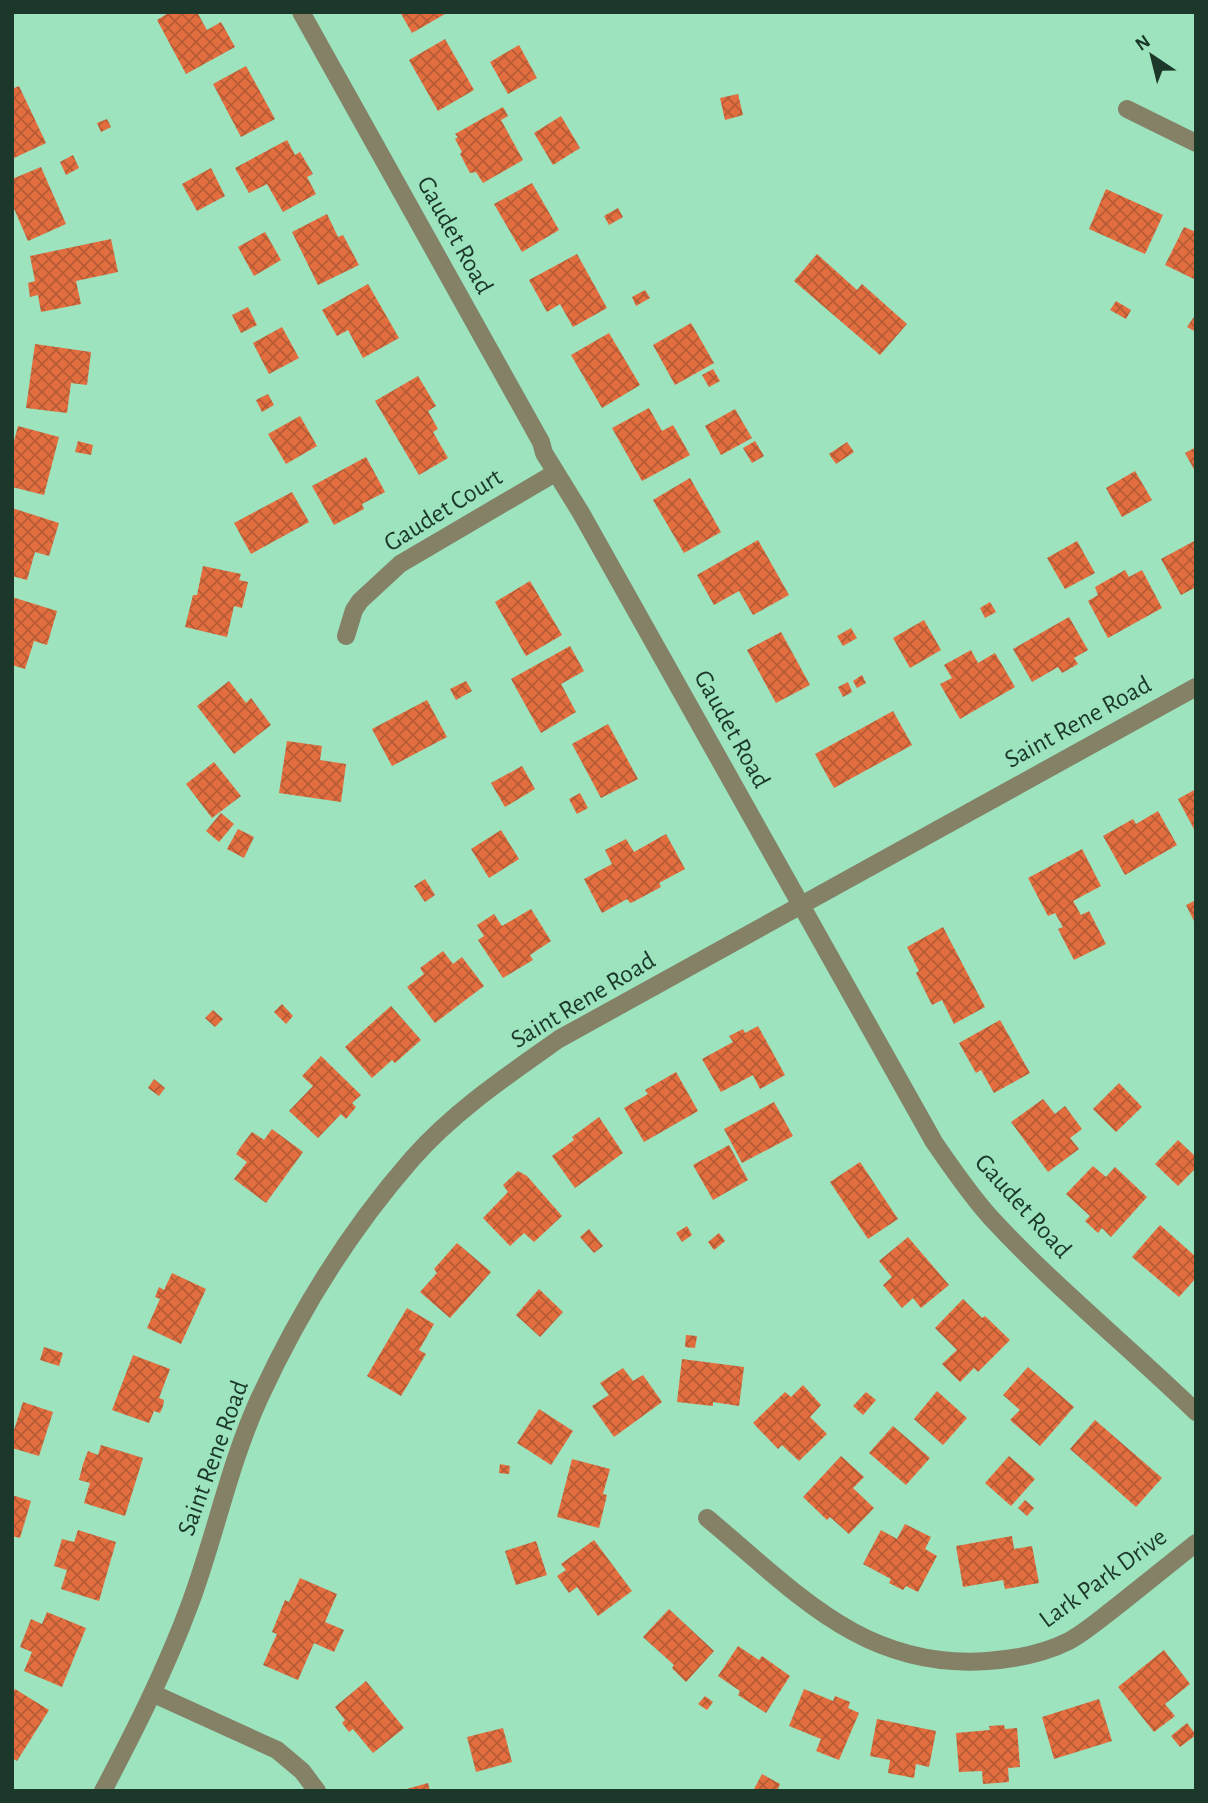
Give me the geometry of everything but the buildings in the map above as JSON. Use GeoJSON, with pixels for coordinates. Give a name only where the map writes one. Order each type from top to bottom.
{"type":"FeatureCollection","features":[{"type":"Feature","properties":{"kind":"street","name":"Gaudet Road"},"geometry":{"type":"LineString","coordinates":[[300,12],[534,430],[555,473],[581,513],[934,1142],[991,1218],[1196,1412]]}},
{"type":"Feature","properties":{"kind":"street"},"geometry":{"type":"LineString","coordinates":[[1127,109],[1196,143]]}},
{"type":"Feature","properties":{"kind":"street","name":"Gaudet Court"},"geometry":{"type":"LineString","coordinates":[[346,636],[354,610],[360,601],[400,564],[555,473]]}},
{"type":"Feature","properties":{"kind":"street","name":"Saint Rene Road"},"geometry":{"type":"LineString","coordinates":[[103,1791],[153,1695],[191,1603],[237,1457],[258,1401],[297,1321],[342,1250],[413,1158],[482,1094],[559,1039],[1196,687]]}},
{"type":"Feature","properties":{"kind":"street","name":"Lark Park Drive"},"geometry":{"type":"LineString","coordinates":[[707,1518],[813,1607],[855,1635],[904,1654],[963,1663],[1012,1660],[1044,1652],[1071,1640],[1196,1544]]}},
{"type":"Feature","properties":{"kind":"street"},"geometry":{"type":"LineString","coordinates":[[153,1695],[277,1750],[302,1771],[317,1791]]}}]}
